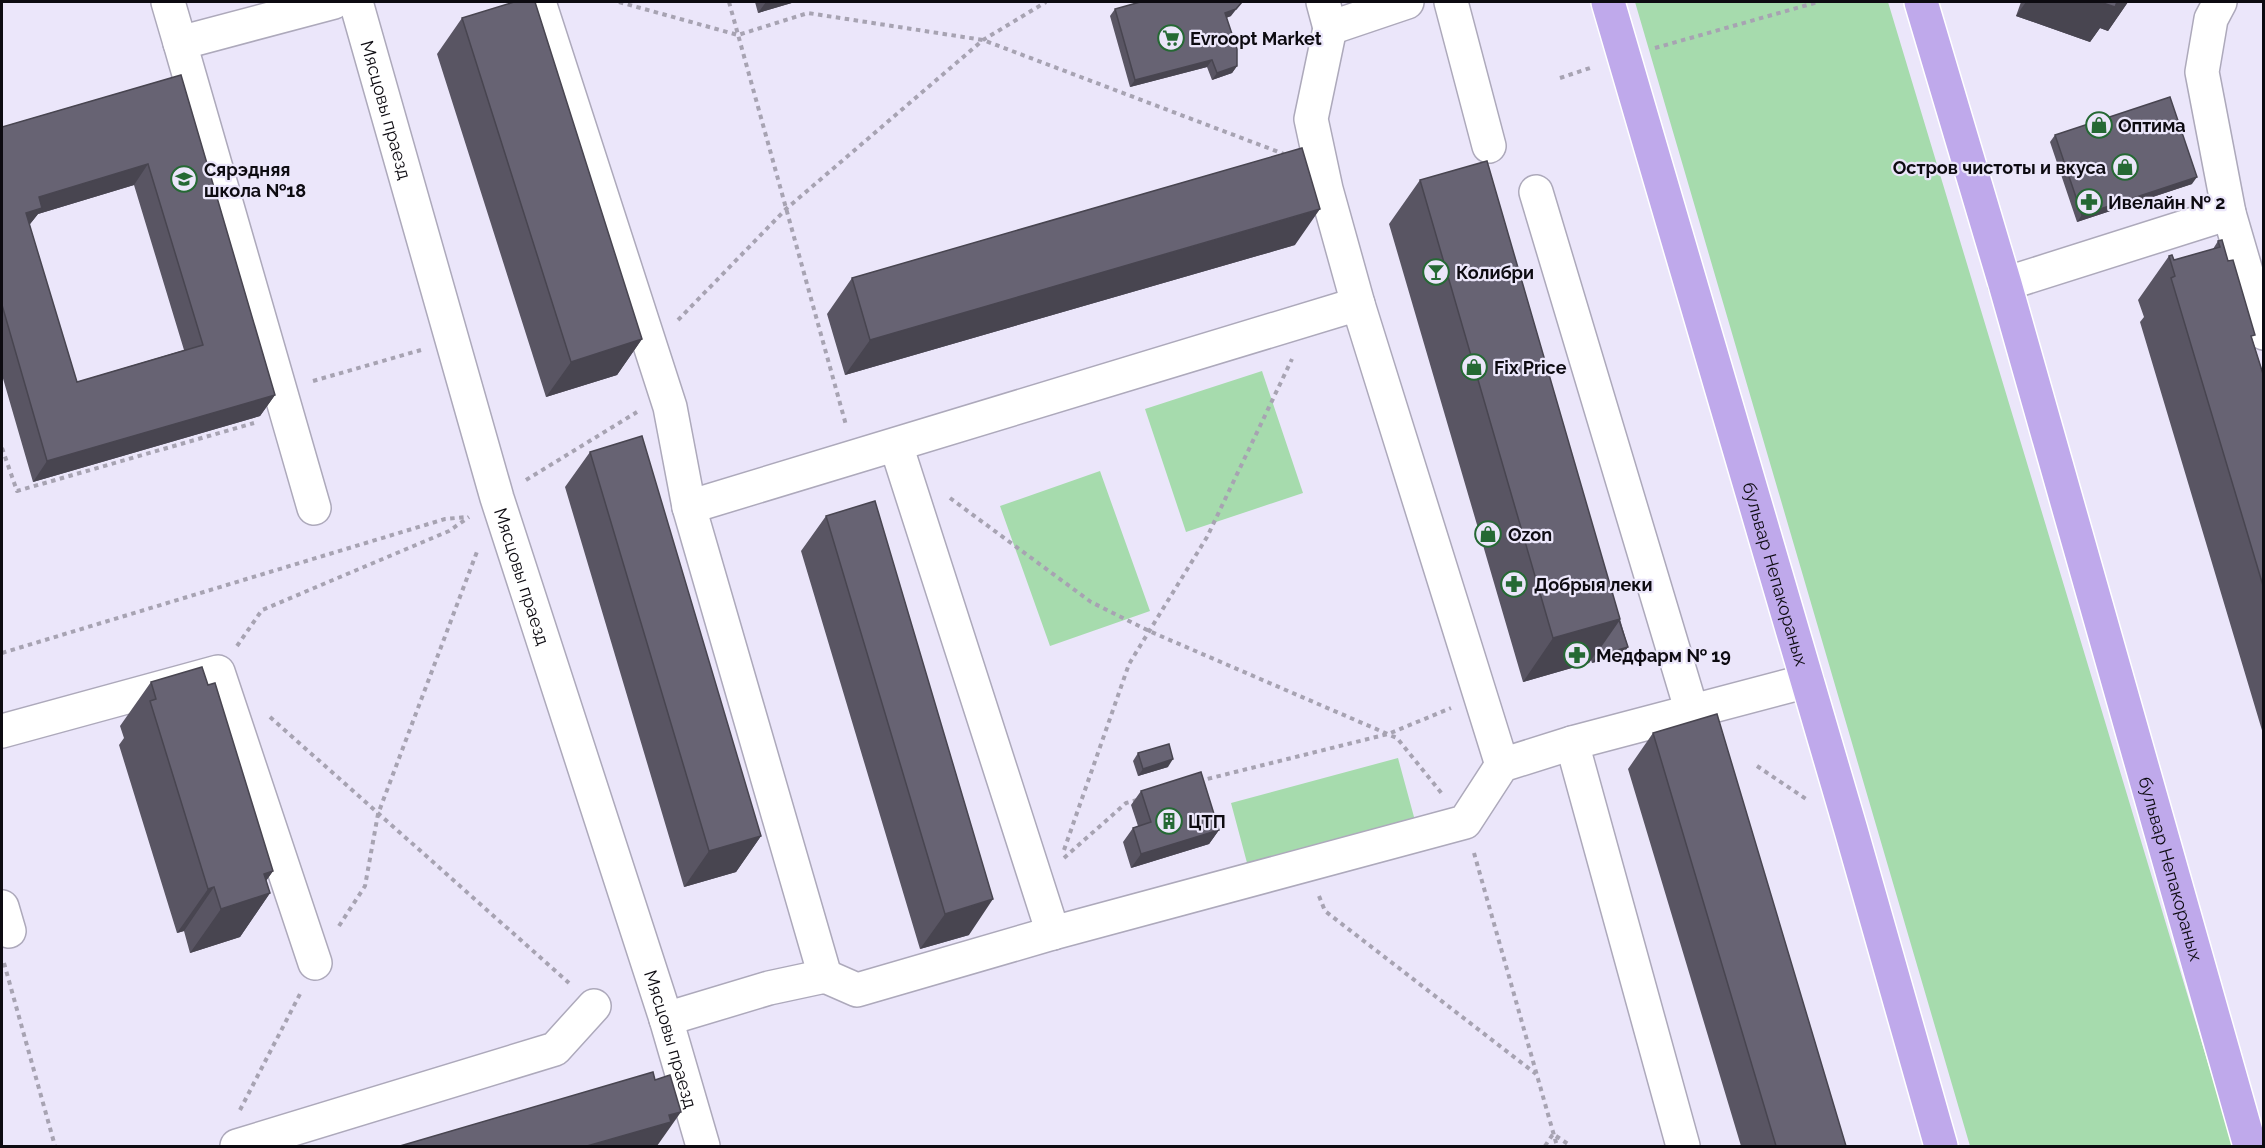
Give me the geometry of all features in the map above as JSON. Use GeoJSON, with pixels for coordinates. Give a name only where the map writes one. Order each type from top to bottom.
{"type":"FeatureCollection","features":[{"type":"Feature","properties":{"kind":"main road","name":"бульвар Непакораных"},"geometry":{"type":"LineString","coordinates":[[1608,2],[1941,1146]]}},
{"type":"Feature","properties":{"kind":"main road","name":"бульвар Непакораных"},"geometry":{"type":"LineString","coordinates":[[1921,2],[2005,284],[2250,1146]]}},
{"type":"Feature","properties":{"kind":"street"},"geometry":{"type":"LineString","coordinates":[[168,2],[314,508]]}},
{"type":"Feature","properties":{"kind":"street"},"geometry":{"type":"LineString","coordinates":[[180,43],[334,2]]}},
{"type":"Feature","properties":{"kind":"street","name":"Мясцовы праезд"},"geometry":{"type":"LineString","coordinates":[[356,2],[497,498],[666,1019],[703,1146]]}},
{"type":"Feature","properties":{"kind":"street"},"geometry":{"type":"LineString","coordinates":[[539,2],[665,394],[689,507],[825,976]]}},
{"type":"Feature","properties":{"kind":"street"},"geometry":{"type":"LineString","coordinates":[[1407,2],[1326,15],[1311,119],[1321,168],[1358,303],[1502,765]]}},
{"type":"Feature","properties":{"kind":"street"},"geometry":{"type":"LineString","coordinates":[[1451,2],[1489,146]]}},
{"type":"Feature","properties":{"kind":"street"},"geometry":{"type":"LineString","coordinates":[[2220,2],[2211,19],[2202,72],[2229,213],[2264,333]]}},
{"type":"Feature","properties":{"kind":"street"},"geometry":{"type":"LineString","coordinates":[[1536,192],[1692,712]]}},
{"type":"Feature","properties":{"kind":"street"},"geometry":{"type":"LineString","coordinates":[[2005,284],[2229,213]]}},
{"type":"Feature","properties":{"kind":"street"},"geometry":{"type":"LineString","coordinates":[[689,507],[1358,303]]}},
{"type":"Feature","properties":{"kind":"street"},"geometry":{"type":"LineString","coordinates":[[896,445],[1053,933]]}},
{"type":"Feature","properties":{"kind":"street"},"geometry":{"type":"LineString","coordinates":[[2,731],[219,672],[315,963]]}},
{"type":"Feature","properties":{"kind":"street"},"geometry":{"type":"LineString","coordinates":[[666,1019],[769,988],[825,976],[857,990],[1053,933],[1465,822],[1502,765],[1572,743],[1807,681]]}},
{"type":"Feature","properties":{"kind":"street"},"geometry":{"type":"LineString","coordinates":[[1572,743],[1683,1146]]}},
{"type":"Feature","properties":{"kind":"street"},"geometry":{"type":"LineString","coordinates":[[237,1131],[555,1049],[594,1006]]}},
{"type":"Feature","properties":{"kind":"path"},"geometry":{"type":"LineString","coordinates":[[620,2],[738,34],[808,13],[983,40],[1321,168]]}},
{"type":"Feature","properties":{"kind":"path"},"geometry":{"type":"LineString","coordinates":[[729,2],[855,457]]}},
{"type":"Feature","properties":{"kind":"path"},"geometry":{"type":"LineString","coordinates":[[651,348],[786,209],[983,40],[1046,2]]}},
{"type":"Feature","properties":{"kind":"path"},"geometry":{"type":"LineString","coordinates":[[1625,57],[1818,2]]}},
{"type":"Feature","properties":{"kind":"path"},"geometry":{"type":"LineString","coordinates":[[1148,796],[1126,803],[1060,862],[1129,664],[1207,537],[1312,317]]}},
{"type":"Feature","properties":{"kind":"path"},"geometry":{"type":"LineString","coordinates":[[2,448],[16,491],[284,402],[452,342]]}},
{"type":"Feature","properties":{"kind":"path"},"geometry":{"type":"LineString","coordinates":[[219,672],[262,610],[449,531],[497,498],[665,394]]}},
{"type":"Feature","properties":{"kind":"path"},"geometry":{"type":"LineString","coordinates":[[949,497],[1091,602],[1149,631],[1397,738],[1465,822],[1557,1146]]}},
{"type":"Feature","properties":{"kind":"path"},"geometry":{"type":"LineString","coordinates":[[237,1131],[315,963],[365,886],[378,814],[497,498]]}},
{"type":"Feature","properties":{"kind":"path"},"geometry":{"type":"LineString","coordinates":[[2,653],[445,519],[470,517]]}},
{"type":"Feature","properties":{"kind":"path"},"geometry":{"type":"LineString","coordinates":[[1193,783],[1388,734],[1479,696]]}},
{"type":"Feature","properties":{"kind":"path"},"geometry":{"type":"LineString","coordinates":[[263,711],[594,1006]]}},
{"type":"Feature","properties":{"kind":"path"},"geometry":{"type":"LineString","coordinates":[[1304,865],[1325,910],[1536,1074]]}},
{"type":"Feature","properties":{"kind":"path"},"geometry":{"type":"LineString","coordinates":[[4,930],[55,1146]]}},
{"type":"Feature","properties":{"kind":"path"},"geometry":{"type":"LineString","coordinates":[[1545,1146],[1553,1134]]}},
{"type":"Feature","properties":{"kind":"path"},"geometry":{"type":"LineString","coordinates":[[1553,1134],[1571,1146]]}},
{"type":"Feature","properties":{"kind":"green space"},"geometry":{"type":"Polygon","coordinates":[[[1635,2],[1888,2],[2233,1146],[1970,1146],[1635,2]]]}},
{"type":"Feature","properties":{"kind":"green space"},"geometry":{"type":"Polygon","coordinates":[[[1262,371],[1303,493],[1186,532],[1145,409],[1262,371]]]}},
{"type":"Feature","properties":{"kind":"green space"},"geometry":{"type":"Polygon","coordinates":[[[1100,471],[1150,611],[1050,646],[1000,506],[1100,471]]]}},
{"type":"Feature","properties":{"kind":"green space"},"geometry":{"type":"Polygon","coordinates":[[[1398,758],[1417,828],[1250,874],[1231,803],[1398,758]]]}},
{"type":"Feature","properties":{"kind":"building"},"geometry":{"type":"Polygon","coordinates":[[[514,2],[535,2],[642,339],[571,362],[462,18],[514,2]]]}},
{"type":"Feature","properties":{"kind":"building","name":"Evroopt Market"},"geometry":{"type":"Polygon","coordinates":[[[1140,2],[1242,2],[1236,9],[1225,13],[1237,49],[1237,66],[1217,73],[1212,60],[1135,80],[1115,9],[1140,2]]]}},
{"type":"Feature","properties":{"kind":"building"},"geometry":{"type":"Polygon","coordinates":[[[2100,2],[2117,2],[2115,7],[2100,2]]]}},
{"type":"Feature","properties":{"kind":"building"},"geometry":{"type":"Polygon","coordinates":[[[181,75],[275,395],[47,461],[2,305],[2,127],[181,75]],[[148,164],[39,197],[42,208],[26,213],[77,382],[203,345],[148,164]]]}},
{"type":"Feature","properties":{"kind":"building"},"geometry":{"type":"Polygon","coordinates":[[[2170,97],[2197,177],[2082,215],[2055,135],[2170,97]]]}},
{"type":"Feature","properties":{"kind":"building"},"geometry":{"type":"Polygon","coordinates":[[[1302,148],[1320,209],[870,340],[852,278],[1302,148]]]}},
{"type":"Feature","properties":{"kind":"building"},"geometry":{"type":"Polygon","coordinates":[[[1487,161],[1620,619],[1553,638],[1420,180],[1487,161]]]}},
{"type":"Feature","properties":{"kind":"building"},"geometry":{"type":"Polygon","coordinates":[[[2222,240],[2228,261],[2233,260],[2255,335],[2251,336],[2264,377],[2264,589],[2171,278],[2175,276],[2169,256],[2172,255],[2174,260],[2220,247],[2218,241],[2222,240]]]}},
{"type":"Feature","properties":{"kind":"building"},"geometry":{"type":"Polygon","coordinates":[[[642,436],[761,836],[709,851],[590,452],[642,436]]]}},
{"type":"Feature","properties":{"kind":"building"},"geometry":{"type":"Polygon","coordinates":[[[875,501],[993,899],[945,914],[826,516],[875,501]]]}},
{"type":"Feature","properties":{"kind":"building"},"geometry":{"type":"Polygon","coordinates":[[[1619,620],[1628,647],[1597,656],[1596,653],[1619,620]]]}},
{"type":"Feature","properties":{"kind":"building"},"geometry":{"type":"Polygon","coordinates":[[[202,667],[208,685],[215,683],[273,871],[264,874],[270,893],[221,909],[214,887],[208,889],[150,701],[156,699],[151,682],[202,667]]]}},
{"type":"Feature","properties":{"kind":"building"},"geometry":{"type":"Polygon","coordinates":[[[1717,714],[1846,1146],[1776,1146],[1653,733],[1717,714]]]}},
{"type":"Feature","properties":{"kind":"building"},"geometry":{"type":"Polygon","coordinates":[[[1169,744],[1173,759],[1143,769],[1138,753],[1169,744]]]}},
{"type":"Feature","properties":{"kind":"building","name":"ЦТП"},"geometry":{"type":"Polygon","coordinates":[[[1201,772],[1219,830],[1141,854],[1133,828],[1151,822],[1141,791],[1201,772]]]}},
{"type":"Feature","properties":{"kind":"building"},"geometry":{"type":"Polygon","coordinates":[[[653,1072],[655,1080],[670,1075],[681,1112],[669,1115],[671,1122],[587,1146],[400,1146],[653,1072]]]}},
{"type":"Feature","properties":{"kind":"place","name":"Evroopt Market"},"geometry":{"type":"Point","coordinates":[1171,38]}},
{"type":"Feature","properties":{"kind":"place","name":"Оптима"},"geometry":{"type":"Point","coordinates":[2099,125]}},
{"type":"Feature","properties":{"kind":"place","name":"Остров чистоты и вкуса"},"geometry":{"type":"Point","coordinates":[2125,167]}},
{"type":"Feature","properties":{"kind":"place","name":"Сярэдняя школа №18"},"geometry":{"type":"Point","coordinates":[184,179]}},
{"type":"Feature","properties":{"kind":"place","name":"Ивелайн № 2"},"geometry":{"type":"Point","coordinates":[2089,202]}},
{"type":"Feature","properties":{"kind":"place","name":"Колибри"},"geometry":{"type":"Point","coordinates":[1436,272]}},
{"type":"Feature","properties":{"kind":"place","name":"Fix Price"},"geometry":{"type":"Point","coordinates":[1474,367]}},
{"type":"Feature","properties":{"kind":"place","name":"Ozon"},"geometry":{"type":"Point","coordinates":[1488,534]}},
{"type":"Feature","properties":{"kind":"place","name":"Добрыя леки"},"geometry":{"type":"Point","coordinates":[1514,584]}},
{"type":"Feature","properties":{"kind":"place","name":"Медфарм № 19"},"geometry":{"type":"Point","coordinates":[1577,655]}},
{"type":"Feature","properties":{"kind":"place","name":"ЦТП"},"geometry":{"type":"Point","coordinates":[1169,821]}}]}
